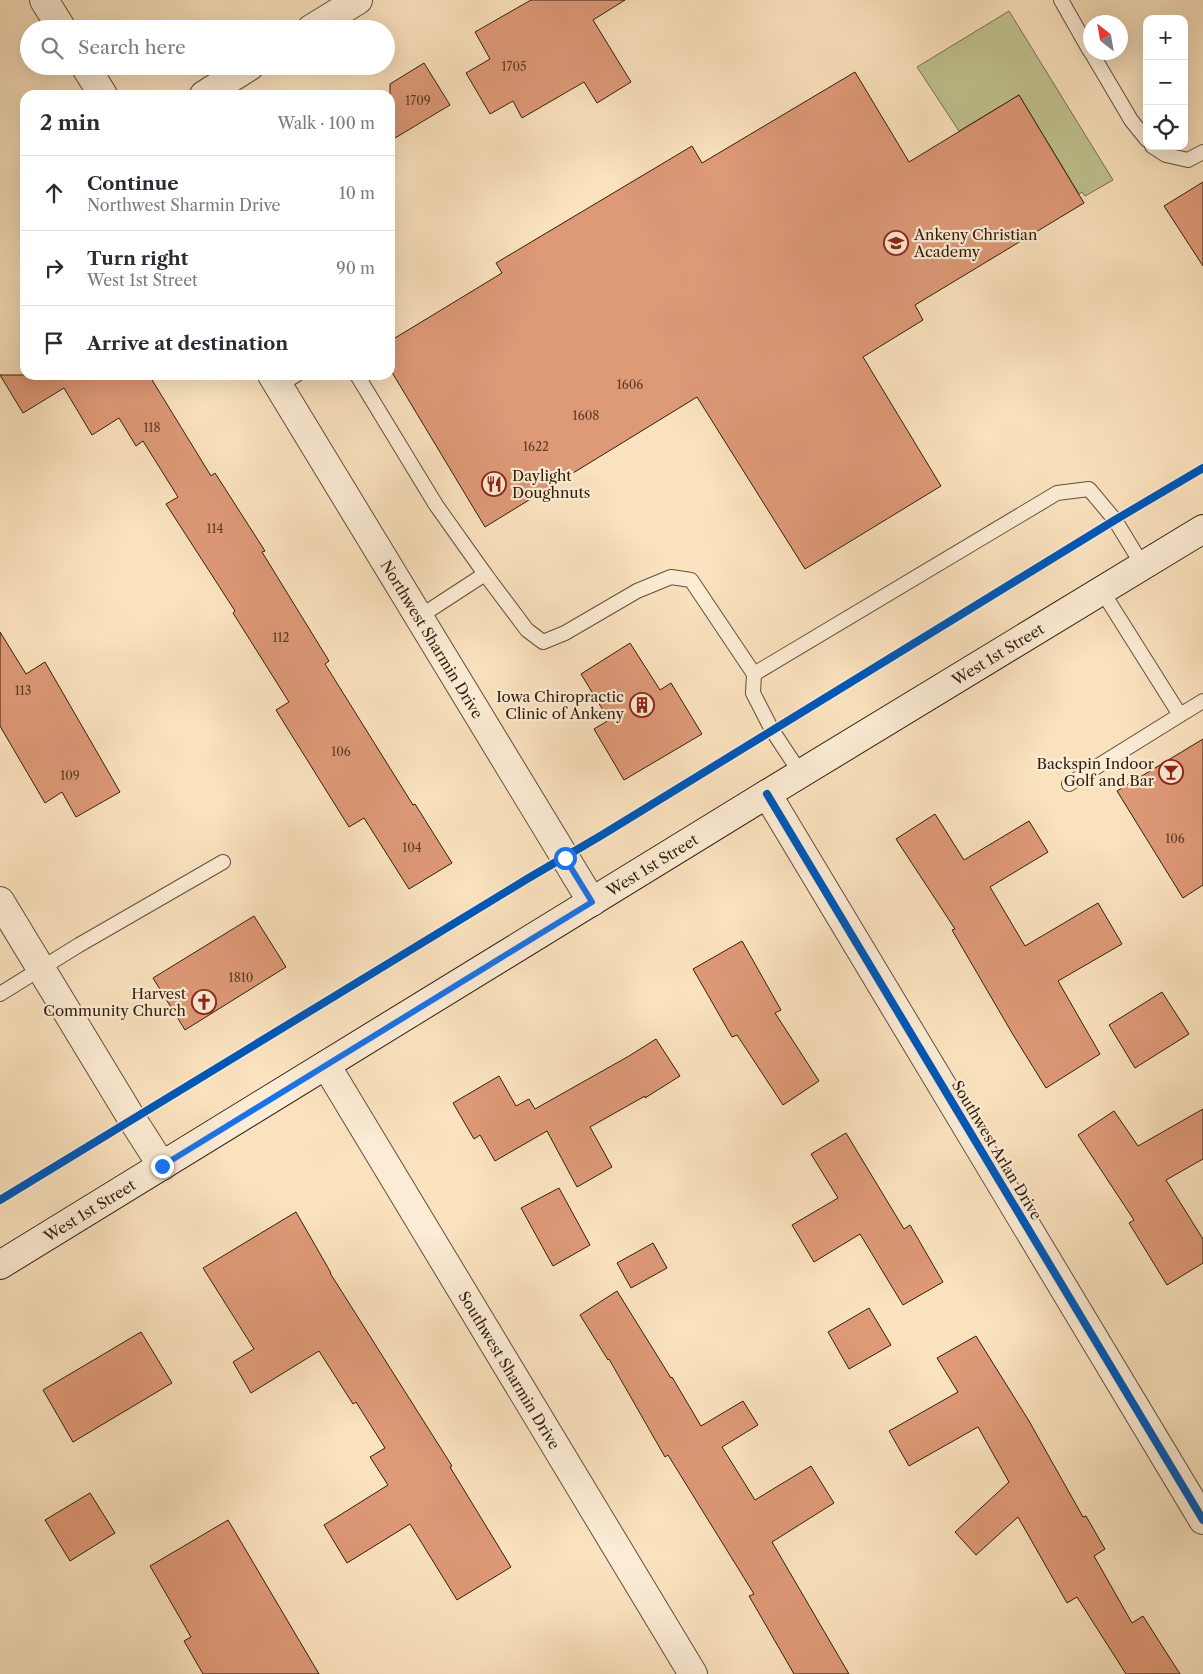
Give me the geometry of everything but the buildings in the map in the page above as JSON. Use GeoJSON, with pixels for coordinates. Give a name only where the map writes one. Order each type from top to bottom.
{"type":"FeatureCollection","features":[{"type":"Feature","properties":{"kind":"street"},"geometry":{"type":"LineString","coordinates":[[44,0],[56,20]]}},
{"type":"Feature","properties":{"kind":"street"},"geometry":{"type":"LineString","coordinates":[[326,20],[358,0]]}},
{"type":"Feature","properties":{"kind":"street"},"geometry":{"type":"LineString","coordinates":[[91,75],[100,90]]}},
{"type":"Feature","properties":{"kind":"street"},"geometry":{"type":"LineString","coordinates":[[212,90],[236,75]]}},
{"type":"Feature","properties":{"kind":"street","name":"Northwest Sharmin Drive"},"geometry":{"type":"LineString","coordinates":[[283,380],[419,617],[592,902]]}},
{"type":"Feature","properties":{"kind":"street","name":"West 1st Street"},"geometry":{"type":"LineString","coordinates":[[0,1265],[767,794],[1203,530]]}},
{"type":"Feature","properties":{"kind":"street","name":"Southwest Arlan Drive"},"geometry":{"type":"LineString","coordinates":[[767,794],[1203,1520]]}},
{"type":"Feature","properties":{"kind":"street"},"geometry":{"type":"LineString","coordinates":[[0,901],[162,1166]]}},
{"type":"Feature","properties":{"kind":"street","name":"Southwest Sharmin Drive"},"geometry":{"type":"LineString","coordinates":[[326,1065],[693,1674]]}},
{"type":"Feature","properties":{"kind":"lane"},"geometry":{"type":"LineString","coordinates":[[1061,0],[1083,38]]}},
{"type":"Feature","properties":{"kind":"lane"},"geometry":{"type":"LineString","coordinates":[[1096,60],[1131,120],[1143,135]]}},
{"type":"Feature","properties":{"kind":"lane"},"geometry":{"type":"LineString","coordinates":[[1158,150],[1166,155],[1188,160],[1203,152]]}},
{"type":"Feature","properties":{"kind":"lane"},"geometry":{"type":"LineString","coordinates":[[360,380],[436,505],[527,630],[543,642],[565,633],[645,588],[671,577],[691,580],[754,674],[753,693],[772,730],[801,774]]}},
{"type":"Feature","properties":{"kind":"lane"},"geometry":{"type":"LineString","coordinates":[[754,674],[1057,493],[1089,489],[1115,520],[1143,566]]}},
{"type":"Feature","properties":{"kind":"lane"},"geometry":{"type":"LineString","coordinates":[[419,617],[485,574]]}},
{"type":"Feature","properties":{"kind":"lane"},"geometry":{"type":"LineString","coordinates":[[1102,591],[1180,715]]}},
{"type":"Feature","properties":{"kind":"lane"},"geometry":{"type":"LineString","coordinates":[[1069,784],[1203,701]]}},
{"type":"Feature","properties":{"kind":"lane"},"geometry":{"type":"LineString","coordinates":[[0,994],[79,944],[223,862]]}},
{"type":"Feature","properties":{"kind":"green space"},"geometry":{"type":"Polygon","coordinates":[[[1009,11],[1113,180],[1085,196],[1082,192],[1079,194],[1019,95],[959,131],[917,67],[1009,11]]]}},
{"type":"Feature","properties":{"kind":"cycle path"},"geometry":{"type":"LineString","coordinates":[[0,1200],[1203,468]]}},
{"type":"Feature","properties":{"kind":"cycle path"},"geometry":{"type":"LineString","coordinates":[[767,794],[1203,1520]]}},
{"type":"Feature","properties":{"kind":"place","name":"Ankeny Christian Academy"},"geometry":{"type":"Point","coordinates":[896,243]}},
{"type":"Feature","properties":{"kind":"place","name":"Daylight Doughnuts"},"geometry":{"type":"Point","coordinates":[494,484]}},
{"type":"Feature","properties":{"kind":"place","name":"Iowa Chiropractic Clinic of Ankeny"},"geometry":{"type":"Point","coordinates":[642,705]}},
{"type":"Feature","properties":{"kind":"place","name":"Backspin Indoor Golf and Bar"},"geometry":{"type":"Point","coordinates":[1171,772]}},
{"type":"Feature","properties":{"kind":"place","name":"Harvest Community Church"},"geometry":{"type":"Point","coordinates":[204,1002]}},
{"type":"Feature","properties":{"kind":"route"},"geometry":{"type":"LineString","coordinates":[[162,1166],[592,902],[565,858]]}}]}
